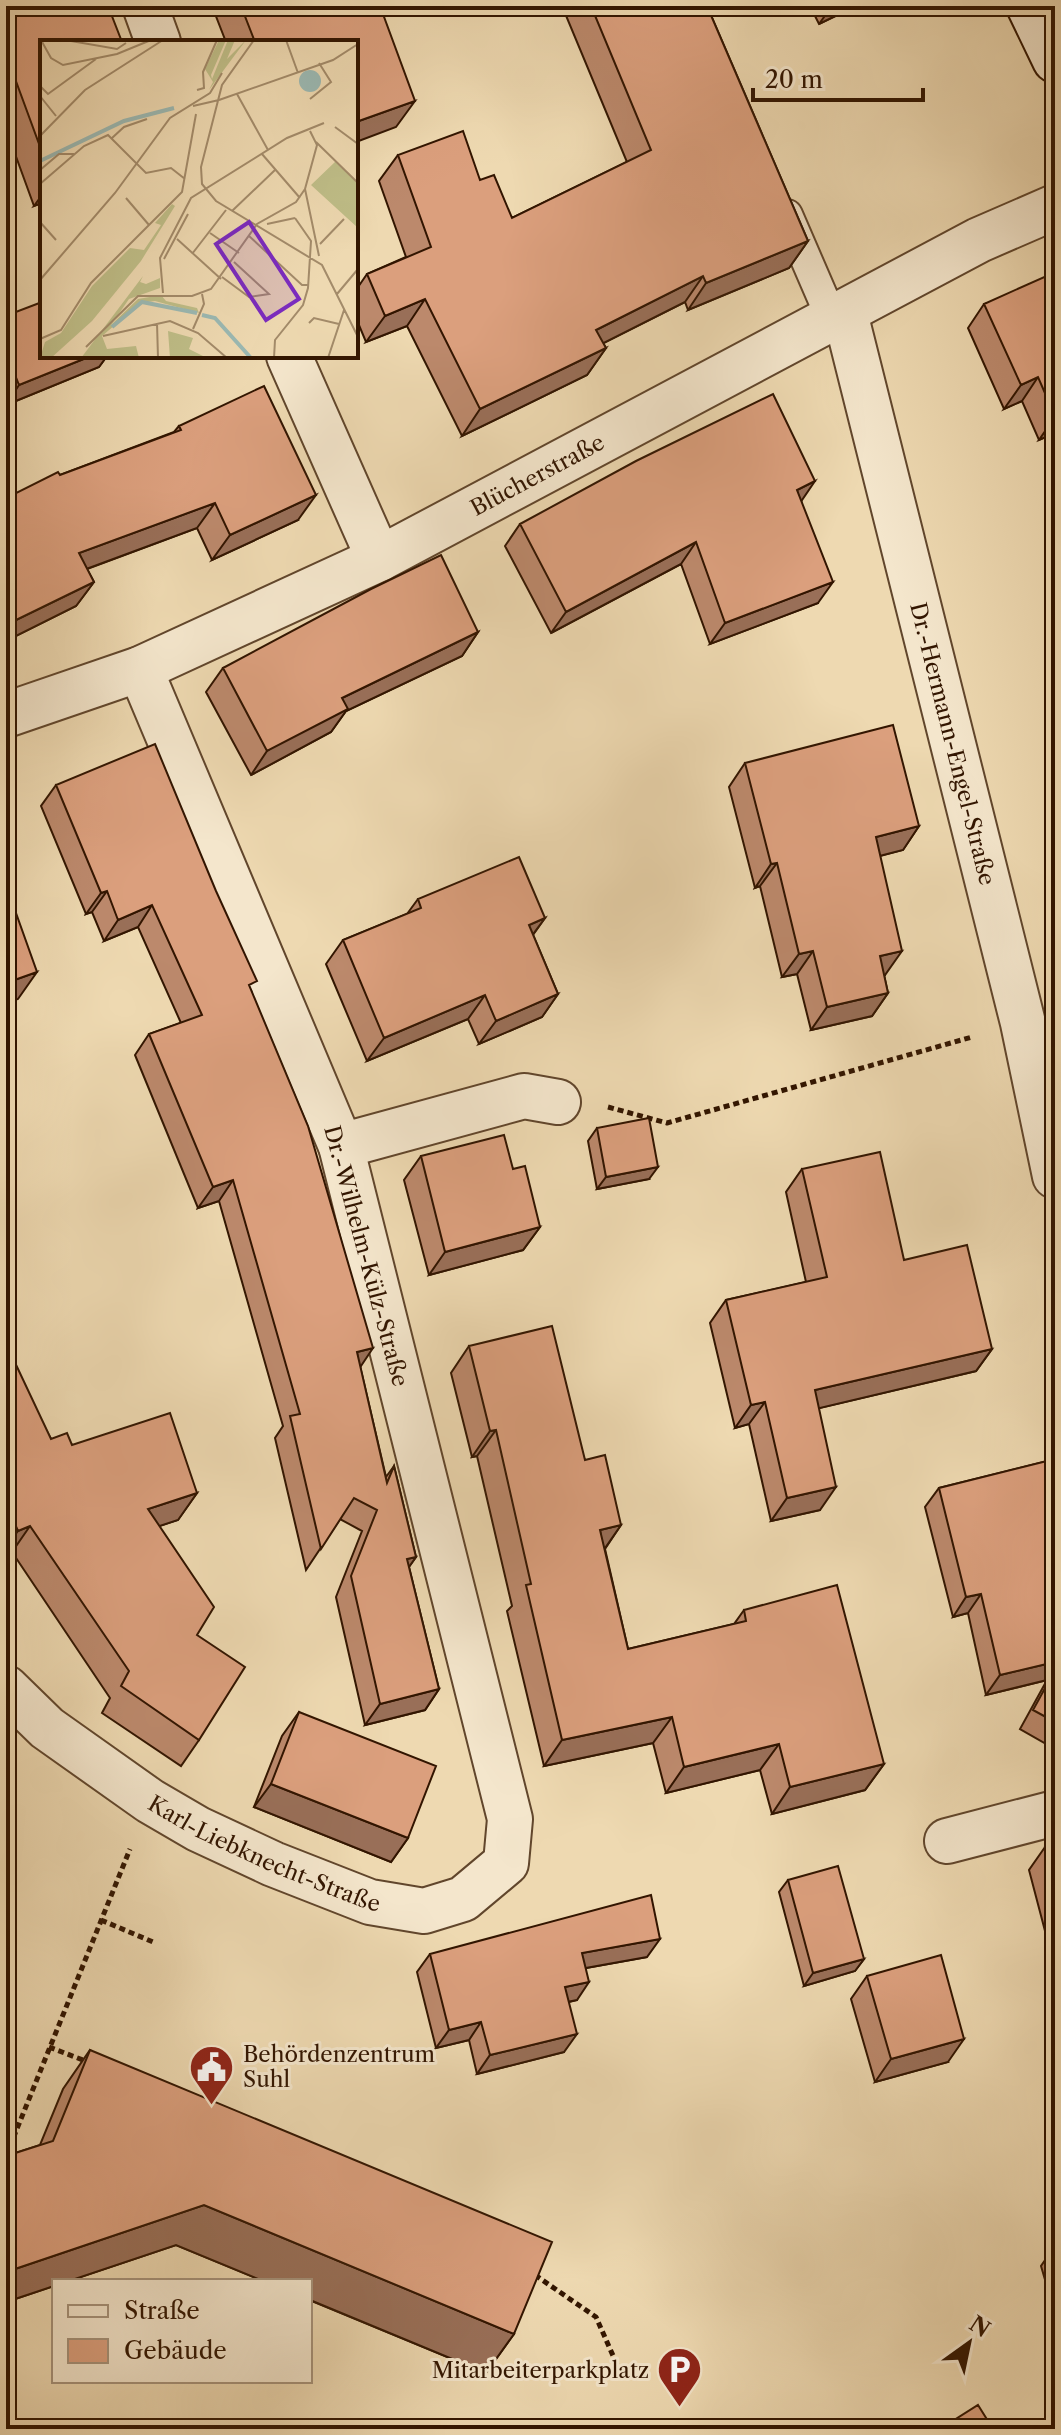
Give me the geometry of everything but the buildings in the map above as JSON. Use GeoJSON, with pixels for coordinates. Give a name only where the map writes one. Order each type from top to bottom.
{"type":"FeatureCollection","features":[{"type":"Feature","properties":{"kind":"street"},"geometry":{"type":"LineString","coordinates":[[145,6],[157,40]]}},
{"type":"Feature","properties":{"kind":"street"},"geometry":{"type":"LineString","coordinates":[[1029,6],[1055,60]]}},
{"type":"Feature","properties":{"kind":"street","name":"Blücherstraße"},"geometry":{"type":"LineString","coordinates":[[6,715],[140,669],[379,559],[979,240],[1055,207]]}},
{"type":"Feature","properties":{"kind":"street","name":"Dr.-Hermann-Engel-Straße"},"geometry":{"type":"LineString","coordinates":[[839,316],[1023,1023],[1055,1176]]}},
{"type":"Feature","properties":{"kind":"street"},"geometry":{"type":"LineString","coordinates":[[290,358],[379,559]]}},
{"type":"Feature","properties":{"kind":"street","name":"Dr.-Wilhelm-Külz-Straße"},"geometry":{"type":"LineString","coordinates":[[140,669],[341,1146],[510,1819]]}},
{"type":"Feature","properties":{"kind":"street"},"geometry":{"type":"LineString","coordinates":[[341,1146],[524,1096],[558,1102]]}},
{"type":"Feature","properties":{"kind":"street","name":"Karl-Liebknecht-Straße"},"geometry":{"type":"LineString","coordinates":[[6,1688],[47,1728],[150,1801],[198,1829],[273,1864],[370,1902],[424,1911],[463,1899],[506,1863],[510,1819]]}},
{"type":"Feature","properties":{"kind":"street"},"geometry":{"type":"LineString","coordinates":[[947,1841],[1055,1813]]}},
{"type":"Feature","properties":{"kind":"lane"},"geometry":{"type":"LineString","coordinates":[[777,193],[839,316]]}},
{"type":"Feature","properties":{"kind":"path"},"geometry":{"type":"LineString","coordinates":[[602,1105],[667,1123],[1023,1023]]}},
{"type":"Feature","properties":{"kind":"path"},"geometry":{"type":"LineString","coordinates":[[6,2156],[150,1801]]}},
{"type":"Feature","properties":{"kind":"path"},"geometry":{"type":"LineString","coordinates":[[101,1920],[153,1942]]}},
{"type":"Feature","properties":{"kind":"path"},"geometry":{"type":"LineString","coordinates":[[49,2047],[93,2064]]}},
{"type":"Feature","properties":{"kind":"path"},"geometry":{"type":"LineString","coordinates":[[532,2273],[596,2317],[622,2376]]}},
{"type":"Feature","properties":{"kind":"place","name":"Behördenzentrum Suhl"},"geometry":{"type":"Point","coordinates":[212,2106]}},
{"type":"Feature","properties":{"kind":"place","name":"Mitarbeiterparkplatz"},"geometry":{"type":"Point","coordinates":[680,2409]}}]}
